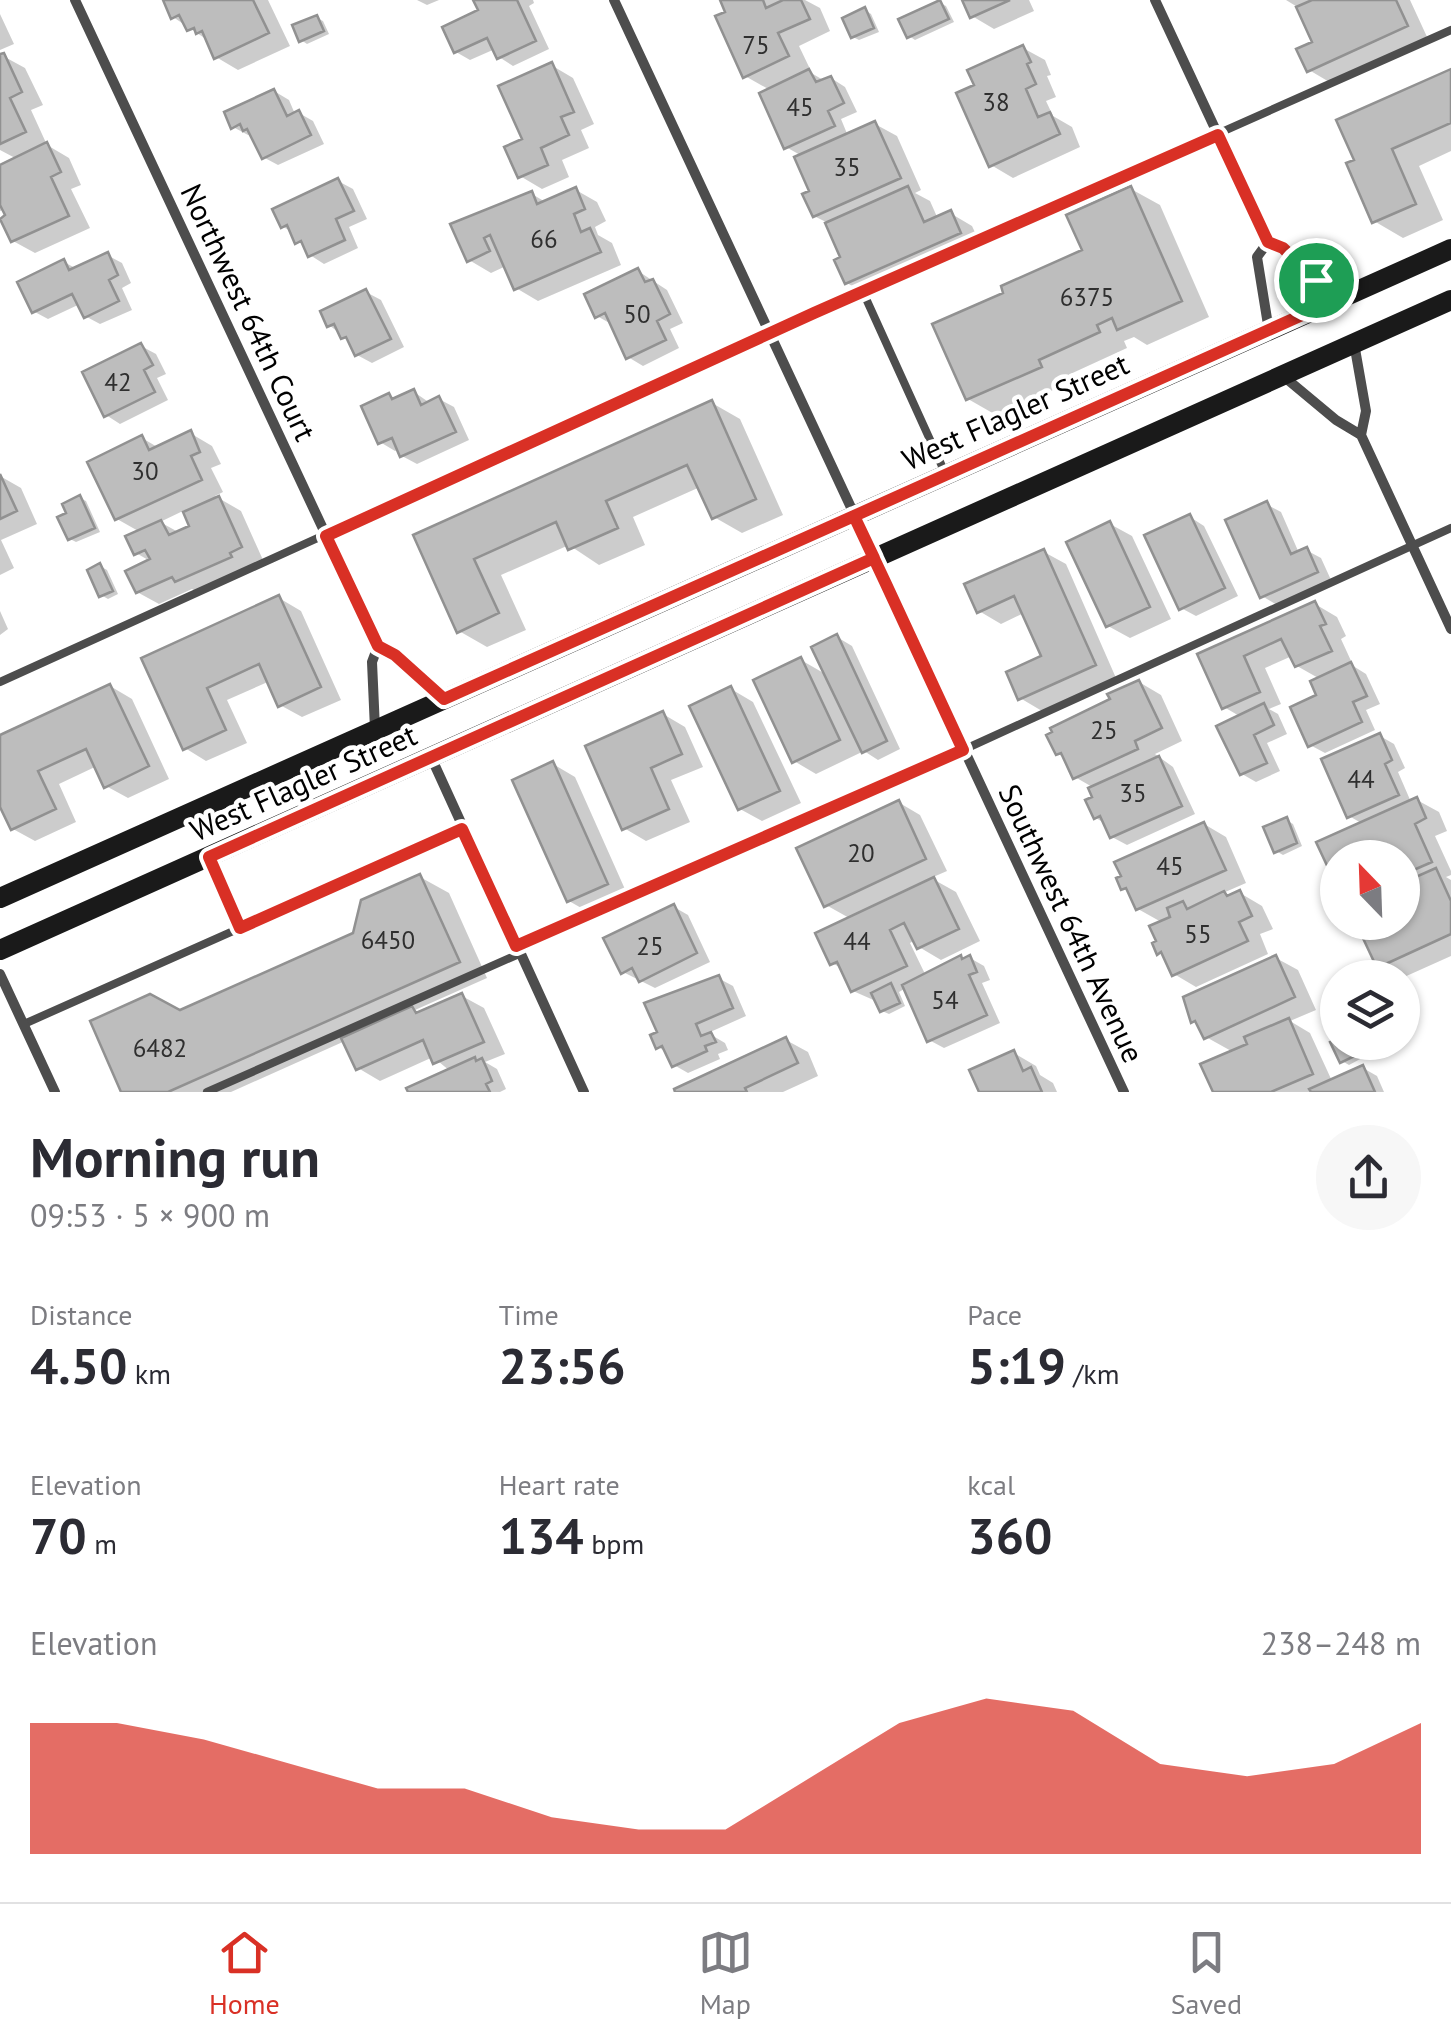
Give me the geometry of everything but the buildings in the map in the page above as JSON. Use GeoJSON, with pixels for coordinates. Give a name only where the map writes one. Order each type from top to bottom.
{"type":"FeatureCollection","features":[{"type":"Feature","properties":{"kind":"main road","name":"West Flagler Street"},"geometry":{"type":"LineString","coordinates":[[0,898],[1451,249]]}},
{"type":"Feature","properties":{"kind":"main road","name":"West Flagler Street"},"geometry":{"type":"LineString","coordinates":[[0,950],[1451,300]]}},
{"type":"Feature","properties":{"kind":"street","name":"Northwest 64th Court"},"geometry":{"type":"LineString","coordinates":[[75,0],[378,646],[395,655],[444,699]]}},
{"type":"Feature","properties":{"kind":"street","name":"Southwest 64th Avenue"},"geometry":{"type":"LineString","coordinates":[[614,0],[1124,1092]]}},
{"type":"Feature","properties":{"kind":"street"},"geometry":{"type":"LineString","coordinates":[[1155,0],[1268,242],[1283,248],[1340,298]]}},
{"type":"Feature","properties":{"kind":"street"},"geometry":{"type":"LineString","coordinates":[[1268,242],[1257,257],[1268,332]]}},
{"type":"Feature","properties":{"kind":"street"},"geometry":{"type":"LineString","coordinates":[[1354,343],[1366,411],[1361,435]]}},
{"type":"Feature","properties":{"kind":"street"},"geometry":{"type":"LineString","coordinates":[[1282,376],[1361,435],[1451,630]]}},
{"type":"Feature","properties":{"kind":"street"},"geometry":{"type":"LineString","coordinates":[[376,730],[372,662],[378,646]]}},
{"type":"Feature","properties":{"kind":"street"},"geometry":{"type":"LineString","coordinates":[[430,757],[584,1092]]}},
{"type":"Feature","properties":{"kind":"street"},"geometry":{"type":"LineString","coordinates":[[0,974],[56,1092]]}},
{"type":"Feature","properties":{"kind":"lane"},"geometry":{"type":"LineString","coordinates":[[0,682],[1451,30]]}},
{"type":"Feature","properties":{"kind":"lane"},"geometry":{"type":"LineString","coordinates":[[863,292],[946,474]]}},
{"type":"Feature","properties":{"kind":"lane"},"geometry":{"type":"LineString","coordinates":[[208,1092],[1451,528]]}},
{"type":"Feature","properties":{"kind":"lane"},"geometry":{"type":"LineString","coordinates":[[24,1024],[462,829]]}},
{"type":"Feature","properties":{"kind":"lane"},"geometry":{"type":"LineString","coordinates":[[209,857],[240,928]]}},
{"type":"Feature","properties":{"kind":"route"},"geometry":{"type":"LineString","coordinates":[[1316,280],[1283,248],[1268,242],[1218,135],[814,313],[326,536],[378,646],[395,655],[444,699],[854,516],[874,558],[209,857],[240,928],[462,829],[516,946],[963,750],[874,558],[854,516],[1340,298],[1316,280]]}}]}
